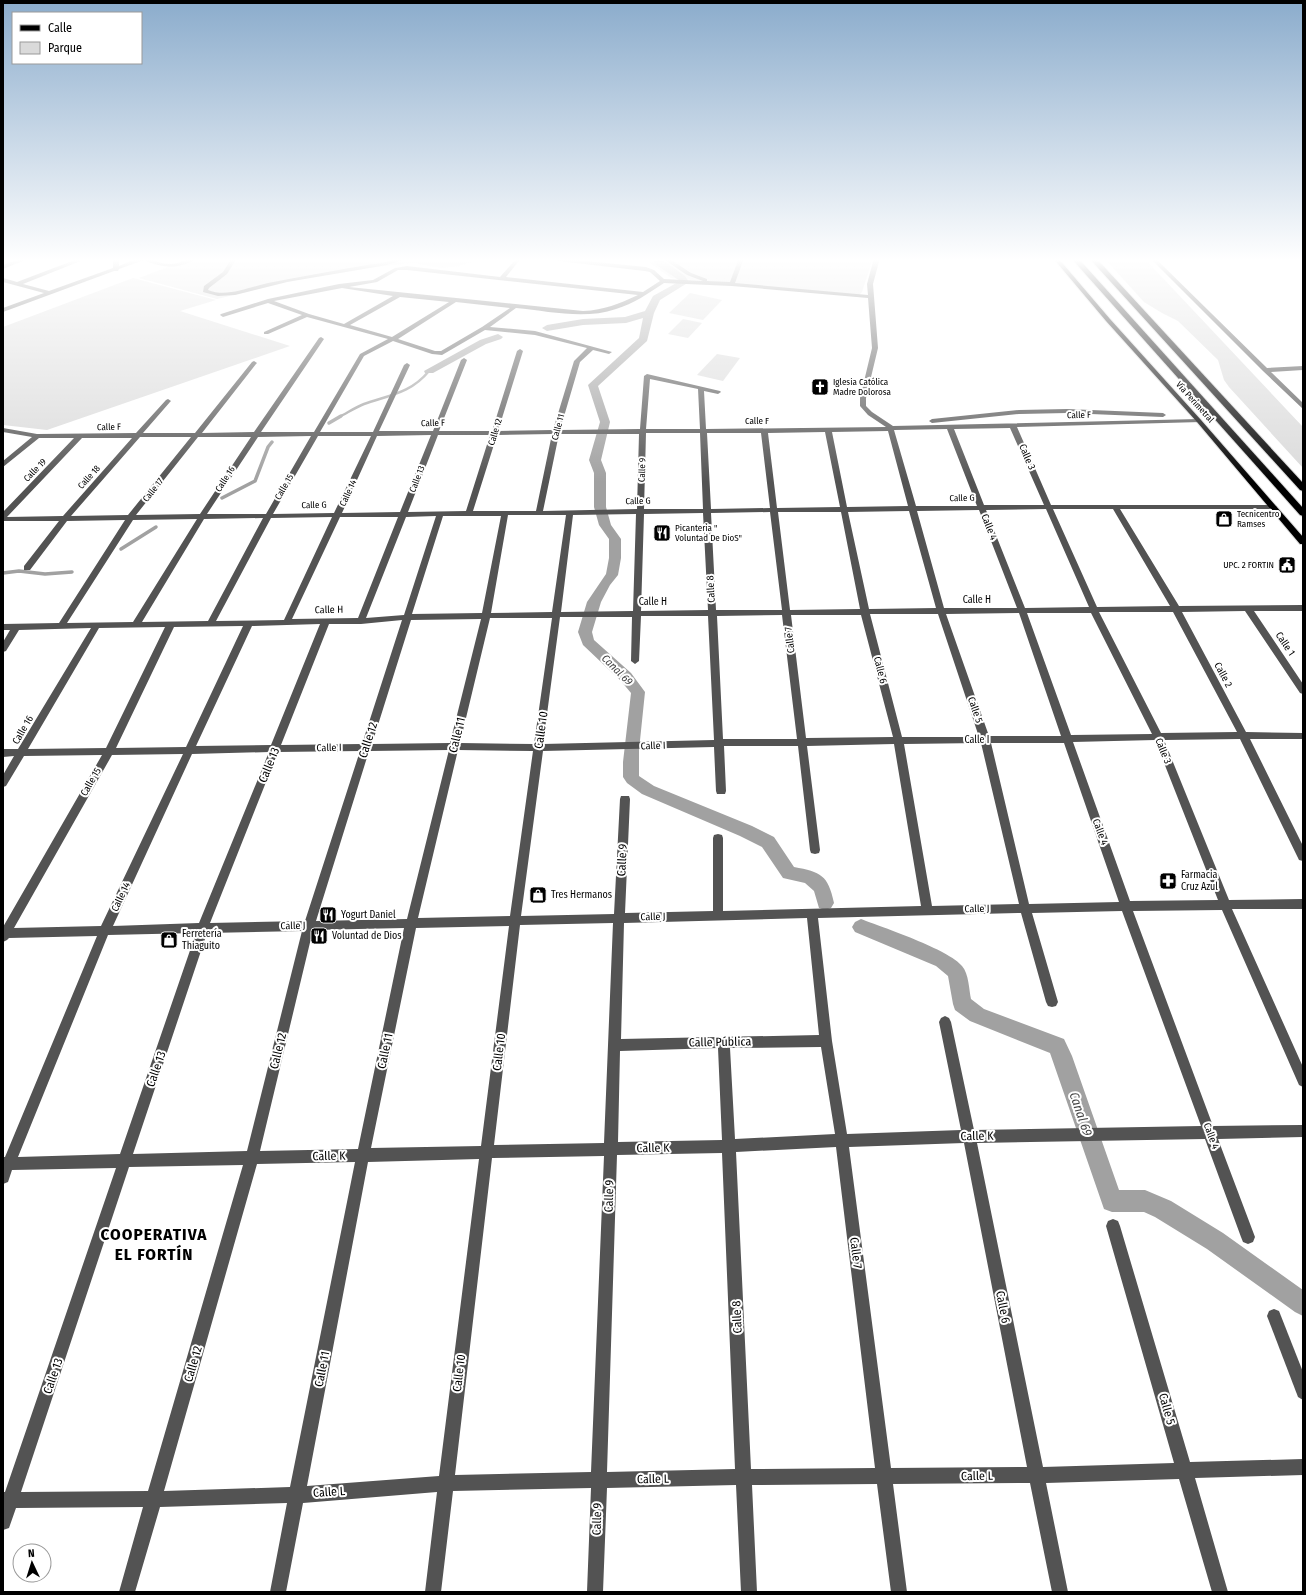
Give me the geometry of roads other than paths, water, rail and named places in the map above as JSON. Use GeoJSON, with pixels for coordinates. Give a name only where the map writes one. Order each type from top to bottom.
{"type":"FeatureCollection","features":[{"type":"Feature","properties":{"kind":"highway","name":"Vía Perimetral"},"geometry":{"type":"LineString","coordinates":[[1141,332],[1303,513]]}},
{"type":"Feature","properties":{"kind":"highway"},"geometry":{"type":"LineString","coordinates":[[1160,332],[1303,488]]}},
{"type":"Feature","properties":{"kind":"main road","name":"Vía Perimetral"},"geometry":{"type":"LineString","coordinates":[[1119,332],[1193,414],[1303,542]]}},
{"type":"Feature","properties":{"kind":"street"},"geometry":{"type":"LineString","coordinates":[[371,332],[434,353],[442,353],[477,332]]}},
{"type":"Feature","properties":{"kind":"street"},"geometry":{"type":"LineString","coordinates":[[393,339],[404,332]]}},
{"type":"Feature","properties":{"kind":"street"},"geometry":{"type":"LineString","coordinates":[[529,332],[609,352]]}},
{"type":"Feature","properties":{"kind":"street"},"geometry":{"type":"LineString","coordinates":[[874,332],[875,348],[863,398],[863,406],[872,417],[888,425]]}},
{"type":"Feature","properties":{"kind":"street"},"geometry":{"type":"LineString","coordinates":[[1227,332],[1303,407]]}},
{"type":"Feature","properties":{"kind":"street","name":"Calle 16"},"geometry":{"type":"LineString","coordinates":[[136,624],[202,516],[321,339]]}},
{"type":"Feature","properties":{"kind":"street","name":"Calle 15"},"geometry":{"type":"LineString","coordinates":[[211,623],[268,516],[362,355],[393,339]]}},
{"type":"Feature","properties":{"kind":"street","name":"Calle 11"},"geometry":{"type":"LineString","coordinates":[[539,512],[556,431],[577,361],[591,348]]}},
{"type":"Feature","properties":{"kind":"street","name":"Calle 12"},"geometry":{"type":"LineString","coordinates":[[469,513],[520,351]]}},
{"type":"Feature","properties":{"kind":"street","name":"Calle 13"},"geometry":{"type":"LineString","coordinates":[[361,621],[464,360]]}},
{"type":"Feature","properties":{"kind":"street","name":"Calle 17"},"geometry":{"type":"LineString","coordinates":[[62,625],[131,517],[254,363]]}},
{"type":"Feature","properties":{"kind":"street","name":"Calle 14"},"geometry":{"type":"LineString","coordinates":[[287,622],[407,365]]}},
{"type":"Feature","properties":{"kind":"street"},"geometry":{"type":"LineString","coordinates":[[1265,370],[1303,368]]}},
{"type":"Feature","properties":{"kind":"street","name":"Calle 9"},"geometry":{"type":"LineString","coordinates":[[635,661],[640,511],[647,376],[718,392]]}},
{"type":"Feature","properties":{"kind":"street","name":"Calle 8"},"geometry":{"type":"LineString","coordinates":[[701,388],[721,791]]}},
{"type":"Feature","properties":{"kind":"street","name":"Calle 18"},"geometry":{"type":"LineString","coordinates":[[27,568],[64,518],[139,436],[168,401]]}},
{"type":"Feature","properties":{"kind":"street","name":"Calle F"},"geometry":{"type":"LineString","coordinates":[[3,430],[36,436],[139,436],[616,430],[828,430],[864,428],[1019,412],[1067,411],[1157,415],[1193,414]]}},
{"type":"Feature","properties":{"kind":"street","name":"Calle F"},"geometry":{"type":"LineString","coordinates":[[888,425],[950,427],[1199,421]]}},
{"type":"Feature","properties":{"kind":"street","name":"Calle 5"},"geometry":{"type":"LineString","coordinates":[[888,425],[941,611],[985,740],[1025,908],[1052,1002]]}},
{"type":"Feature","properties":{"kind":"street","name":"Calle 3"},"geometry":{"type":"LineString","coordinates":[[1013,426],[1094,610],[1158,737],[1225,905],[1303,1081]]}},
{"type":"Feature","properties":{"kind":"street","name":"Calle 4"},"geometry":{"type":"LineString","coordinates":[[950,427],[1022,611],[1126,906],[1248,1237]]}},
{"type":"Feature","properties":{"kind":"street","name":"Calle 7"},"geometry":{"type":"LineString","coordinates":[[764,430],[814,850]]}},
{"type":"Feature","properties":{"kind":"street","name":"Calle 6"},"geometry":{"type":"LineString","coordinates":[[828,430],[865,612],[898,740],[927,910]]}},
{"type":"Feature","properties":{"kind":"street"},"geometry":{"type":"LineString","coordinates":[[3,465],[36,436]]}},
{"type":"Feature","properties":{"kind":"street","name":"Calle 19"},"geometry":{"type":"LineString","coordinates":[[3,518],[80,436]]}},
{"type":"Feature","properties":{"kind":"street","name":"Calle G"},"geometry":{"type":"LineString","coordinates":[[3,518],[912,508],[1273,507]]}},
{"type":"Feature","properties":{"kind":"street","name":"Calle 2"},"geometry":{"type":"LineString","coordinates":[[1116,508],[1176,609],[1244,735],[1303,856]]}},
{"type":"Feature","properties":{"kind":"street","name":"Calle 10"},"geometry":{"type":"LineString","coordinates":[[433,1592],[515,920],[570,512]]}},
{"type":"Feature","properties":{"kind":"street","name":"Calle 11"},"geometry":{"type":"LineString","coordinates":[[278,1592],[411,923],[486,616],[505,513]]}},
{"type":"Feature","properties":{"kind":"street","name":"Calle 12"},"geometry":{"type":"LineString","coordinates":[[127,1592],[252,1158],[309,926],[440,514]]}},
{"type":"Feature","properties":{"kind":"street","name":"Calle H"},"geometry":{"type":"LineString","coordinates":[[3,626],[361,621],[407,618],[581,614],[1303,608]]}},
{"type":"Feature","properties":{"kind":"street","name":"Calle 1"},"geometry":{"type":"LineString","coordinates":[[1248,609],[1303,691]]}},
{"type":"Feature","properties":{"kind":"street","name":"Calle 13"},"geometry":{"type":"LineString","coordinates":[[3,1522],[7,1500],[125,1161],[203,928],[326,621]]}},
{"type":"Feature","properties":{"kind":"street","name":"Calle 14"},"geometry":{"type":"LineString","coordinates":[[3,1177],[6,1164],[105,930],[249,622]]}},
{"type":"Feature","properties":{"kind":"street","name":"Calle 15"},"geometry":{"type":"LineString","coordinates":[[4,934],[109,752],[171,624]]}},
{"type":"Feature","properties":{"kind":"street","name":"Calle 16"},"geometry":{"type":"LineString","coordinates":[[3,783],[97,625]]}},
{"type":"Feature","properties":{"kind":"street"},"geometry":{"type":"LineString","coordinates":[[3,649],[17,626]]}},
{"type":"Feature","properties":{"kind":"street","name":"Calle I"},"geometry":{"type":"LineString","coordinates":[[3,753],[454,746],[538,748],[655,746],[719,742],[1067,739],[1244,735],[1303,736]]}},
{"type":"Feature","properties":{"kind":"street","name":"Calle 9"},"geometry":{"type":"LineString","coordinates":[[595,1592],[614,1045],[625,799]]}},
{"type":"Feature","properties":{"kind":"street"},"geometry":{"type":"LineString","coordinates":[[718,838],[718,916]]}},
{"type":"Feature","properties":{"kind":"street","name":"Calle J"},"geometry":{"type":"LineString","coordinates":[[4,934],[105,930],[812,914],[927,910],[1303,904]]}},
{"type":"Feature","properties":{"kind":"street","name":"Calle 7"},"geometry":{"type":"LineString","coordinates":[[812,914],[826,1041],[842,1140],[899,1592]]}},
{"type":"Feature","properties":{"kind":"street","name":"Calle 6"},"geometry":{"type":"LineString","coordinates":[[945,1022],[1060,1592]]}},
{"type":"Feature","properties":{"kind":"street","name":"Calle Pública"},"geometry":{"type":"LineString","coordinates":[[614,1045],[826,1041]]}},
{"type":"Feature","properties":{"kind":"street","name":"Calle 8"},"geometry":{"type":"LineString","coordinates":[[724,1042],[749,1592]]}},
{"type":"Feature","properties":{"kind":"street","name":"Calle K"},"geometry":{"type":"LineString","coordinates":[[6,1164],[729,1146],[842,1140],[969,1136],[1303,1131]]}},
{"type":"Feature","properties":{"kind":"street","name":"Calle 5"},"geometry":{"type":"LineString","coordinates":[[1113,1226],[1220,1592]]}},
{"type":"Feature","properties":{"kind":"street"},"geometry":{"type":"LineString","coordinates":[[1274,1316],[1303,1392]]}},
{"type":"Feature","properties":{"kind":"street","name":"Calle L"},"geometry":{"type":"LineString","coordinates":[[7,1500],[154,1500],[297,1495],[446,1484],[599,1480],[744,1477],[1037,1475],[1303,1467]]}},
{"type":"Feature","properties":{"kind":"waterway","name":"Canal 69"},"geometry":{"type":"LineString","coordinates":[[645,332],[644,339],[593,385],[605,422],[595,460],[600,473],[600,507],[605,525],[615,539],[615,558],[612,575],[605,583],[594,602],[585,632],[588,642],[626,677],[638,692],[630,762],[632,779],[648,790],[746,831],[768,842],[789,873],[810,877],[822,887],[825,903]]}},
{"type":"Feature","properties":{"kind":"waterway"},"geometry":{"type":"LineString","coordinates":[[429,371],[483,342],[498,337]]}},
{"type":"Feature","properties":{"kind":"waterway"},"geometry":{"type":"LineString","coordinates":[[339,417],[361,405],[407,389],[429,371]]}},
{"type":"Feature","properties":{"kind":"waterway"},"geometry":{"type":"LineString","coordinates":[[329,423],[341,416]]}},
{"type":"Feature","properties":{"kind":"waterway"},"geometry":{"type":"LineString","coordinates":[[222,498],[255,481],[268,447],[272,442]]}},
{"type":"Feature","properties":{"kind":"waterway"},"geometry":{"type":"LineString","coordinates":[[121,549],[156,527]]}},
{"type":"Feature","properties":{"kind":"waterway"},"geometry":{"type":"LineString","coordinates":[[3,573],[19,571],[45,574],[72,572]]}},
{"type":"Feature","properties":{"kind":"waterway","name":"Canal 69"},"geometry":{"type":"LineString","coordinates":[[861,927],[942,960],[956,972],[962,1004],[977,1015],[1057,1046],[1062,1056],[1112,1201],[1145,1201],[1163,1209],[1215,1241],[1303,1304]]}},
{"type":"Feature","properties":{"kind":"place","name":"Iglesia Católica Madre Dolorosa"},"geometry":{"type":"Point","coordinates":[820,387]}},
{"type":"Feature","properties":{"kind":"place","name":"Tecnicentro Ramses"},"geometry":{"type":"Point","coordinates":[1224,519]}},
{"type":"Feature","properties":{"kind":"place","name":"Picanteria \" Voluntad De DioS\""},"geometry":{"type":"Point","coordinates":[662,533]}},
{"type":"Feature","properties":{"kind":"place","name":"UPC. 2 FORTIN"},"geometry":{"type":"Point","coordinates":[1287,565]}},
{"type":"Feature","properties":{"kind":"place","name":"Farmacia Cruz Azul"},"geometry":{"type":"Point","coordinates":[1168,881]}},
{"type":"Feature","properties":{"kind":"place","name":"Tres Hermanos"},"geometry":{"type":"Point","coordinates":[538,895]}},
{"type":"Feature","properties":{"kind":"place","name":"Yogurt Daniel"},"geometry":{"type":"Point","coordinates":[328,915]}},
{"type":"Feature","properties":{"kind":"place","name":"Voluntad de Dios"},"geometry":{"type":"Point","coordinates":[319,936]}},
{"type":"Feature","properties":{"kind":"place","name":"Ferretería Thiaguito"},"geometry":{"type":"Point","coordinates":[169,940]}},
{"type":"Feature","properties":{"kind":"district","name":"COOPERATIVA EL FORTÍN"},"geometry":{"type":"Point","coordinates":[154,1244]}}]}
